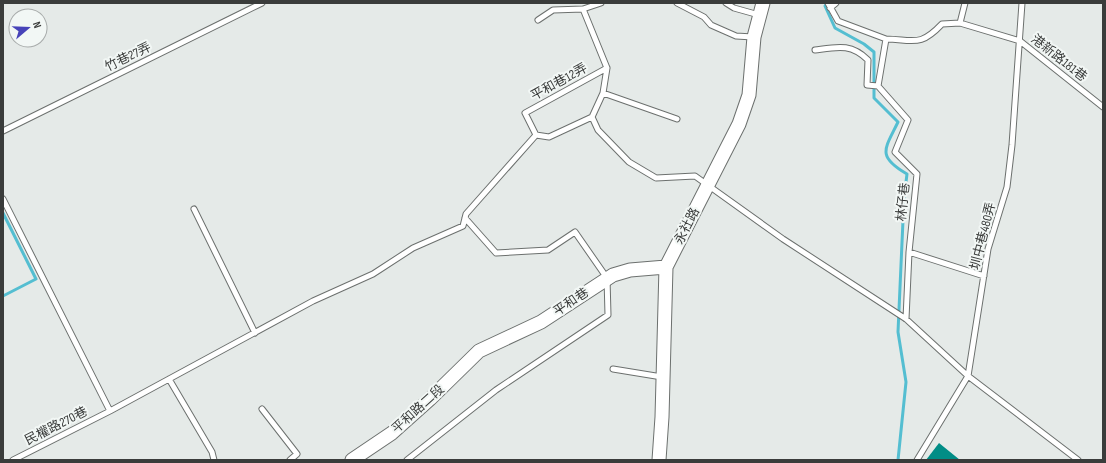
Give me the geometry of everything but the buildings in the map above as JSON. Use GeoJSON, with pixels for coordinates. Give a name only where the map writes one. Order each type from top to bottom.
{"type":"FeatureCollection","features":[{"type":"Feature","properties":{"kind":"street","name":"永社路"},"geometry":{"type":"LineString","coordinates":[[659,460],[666,267],[739,124],[749,94],[754,37],[761,9]]}},
{"type":"Feature","properties":{"kind":"street","name":"平和巷"},"geometry":{"type":"LineString","coordinates":[[479,351],[541,322],[608,278],[630,270],[666,267]]}},
{"type":"Feature","properties":{"kind":"street","name":"平和路二段"},"geometry":{"type":"LineString","coordinates":[[352,460],[392,433],[430,399],[479,351]]}},
{"type":"Feature","properties":{"kind":"lane","name":"竹巷27弄"},"geometry":{"type":"LineString","coordinates":[[3,131],[262,3]]}},
{"type":"Feature","properties":{"kind":"lane"},"geometry":{"type":"LineString","coordinates":[[538,20],[554,10],[583,9],[601,3]]}},
{"type":"Feature","properties":{"kind":"lane"},"geometry":{"type":"LineString","coordinates":[[677,3],[704,17],[711,25],[736,36],[754,37]]}},
{"type":"Feature","properties":{"kind":"lane"},"geometry":{"type":"LineString","coordinates":[[726,3],[734,8],[761,9]]}},
{"type":"Feature","properties":{"kind":"lane"},"geometry":{"type":"LineString","coordinates":[[836,3],[829,6],[838,21],[886,39],[923,41],[931,36],[942,24],[960,23],[1020,41]]}},
{"type":"Feature","properties":{"kind":"lane"},"geometry":{"type":"LineString","coordinates":[[960,23],[964,3]]}},
{"type":"Feature","properties":{"kind":"lane","name":"圳中巷480弄"},"geometry":{"type":"LineString","coordinates":[[917,460],[968,376],[988,249],[1007,187],[1012,145],[1022,3]]}},
{"type":"Feature","properties":{"kind":"lane","name":"平和巷12弄"},"geometry":{"type":"LineString","coordinates":[[536,135],[526,113],[607,68],[583,9]]}},
{"type":"Feature","properties":{"kind":"lane"},"geometry":{"type":"LineString","coordinates":[[815,50],[841,46],[859,52],[868,60],[867,85],[878,86],[886,39]]}},
{"type":"Feature","properties":{"kind":"lane","name":"港新路181巷"},"geometry":{"type":"LineString","coordinates":[[1020,41],[1103,107]]}},
{"type":"Feature","properties":{"kind":"lane"},"geometry":{"type":"LineString","coordinates":[[407,460],[496,390],[608,316],[608,278],[575,232],[548,250],[496,253],[465,218],[466,214],[536,135],[549,137],[592,117],[603,93],[607,68]]}},
{"type":"Feature","properties":{"kind":"lane","name":"林仔巷"},"geometry":{"type":"LineString","coordinates":[[878,86],[908,120],[895,152],[917,174],[909,252],[906,319]]}},
{"type":"Feature","properties":{"kind":"lane"},"geometry":{"type":"LineString","coordinates":[[603,93],[677,119]]}},
{"type":"Feature","properties":{"kind":"lane"},"geometry":{"type":"LineString","coordinates":[[592,117],[598,130],[629,162],[656,178],[695,176],[783,239],[906,319],[968,376],[1078,460]]}},
{"type":"Feature","properties":{"kind":"lane"},"geometry":{"type":"LineString","coordinates":[[3,199],[110,411]]}},
{"type":"Feature","properties":{"kind":"lane"},"geometry":{"type":"LineString","coordinates":[[194,209],[255,333]]}},
{"type":"Feature","properties":{"kind":"lane","name":"民權路270巷"},"geometry":{"type":"LineString","coordinates":[[13,460],[110,411],[313,302],[373,274],[413,248],[463,226],[465,218]]}},
{"type":"Feature","properties":{"kind":"lane"},"geometry":{"type":"LineString","coordinates":[[909,252],[984,276]]}},
{"type":"Feature","properties":{"kind":"lane"},"geometry":{"type":"LineString","coordinates":[[613,369],[663,377]]}},
{"type":"Feature","properties":{"kind":"lane"},"geometry":{"type":"LineString","coordinates":[[169,379],[212,452],[214,460]]}},
{"type":"Feature","properties":{"kind":"lane"},"geometry":{"type":"LineString","coordinates":[[262,409],[297,454],[290,460]]}},
{"type":"Feature","properties":{"kind":"waterway"},"geometry":{"type":"LineString","coordinates":[[827,3],[825,6],[835,28],[864,44],[874,52],[874,98],[898,122],[887,146],[887,157],[897,168],[907,174],[904,198],[898,332],[906,382],[898,460]]}},
{"type":"Feature","properties":{"kind":"waterway"},"geometry":{"type":"LineString","coordinates":[[3,213],[36,279],[3,296]]}}]}
